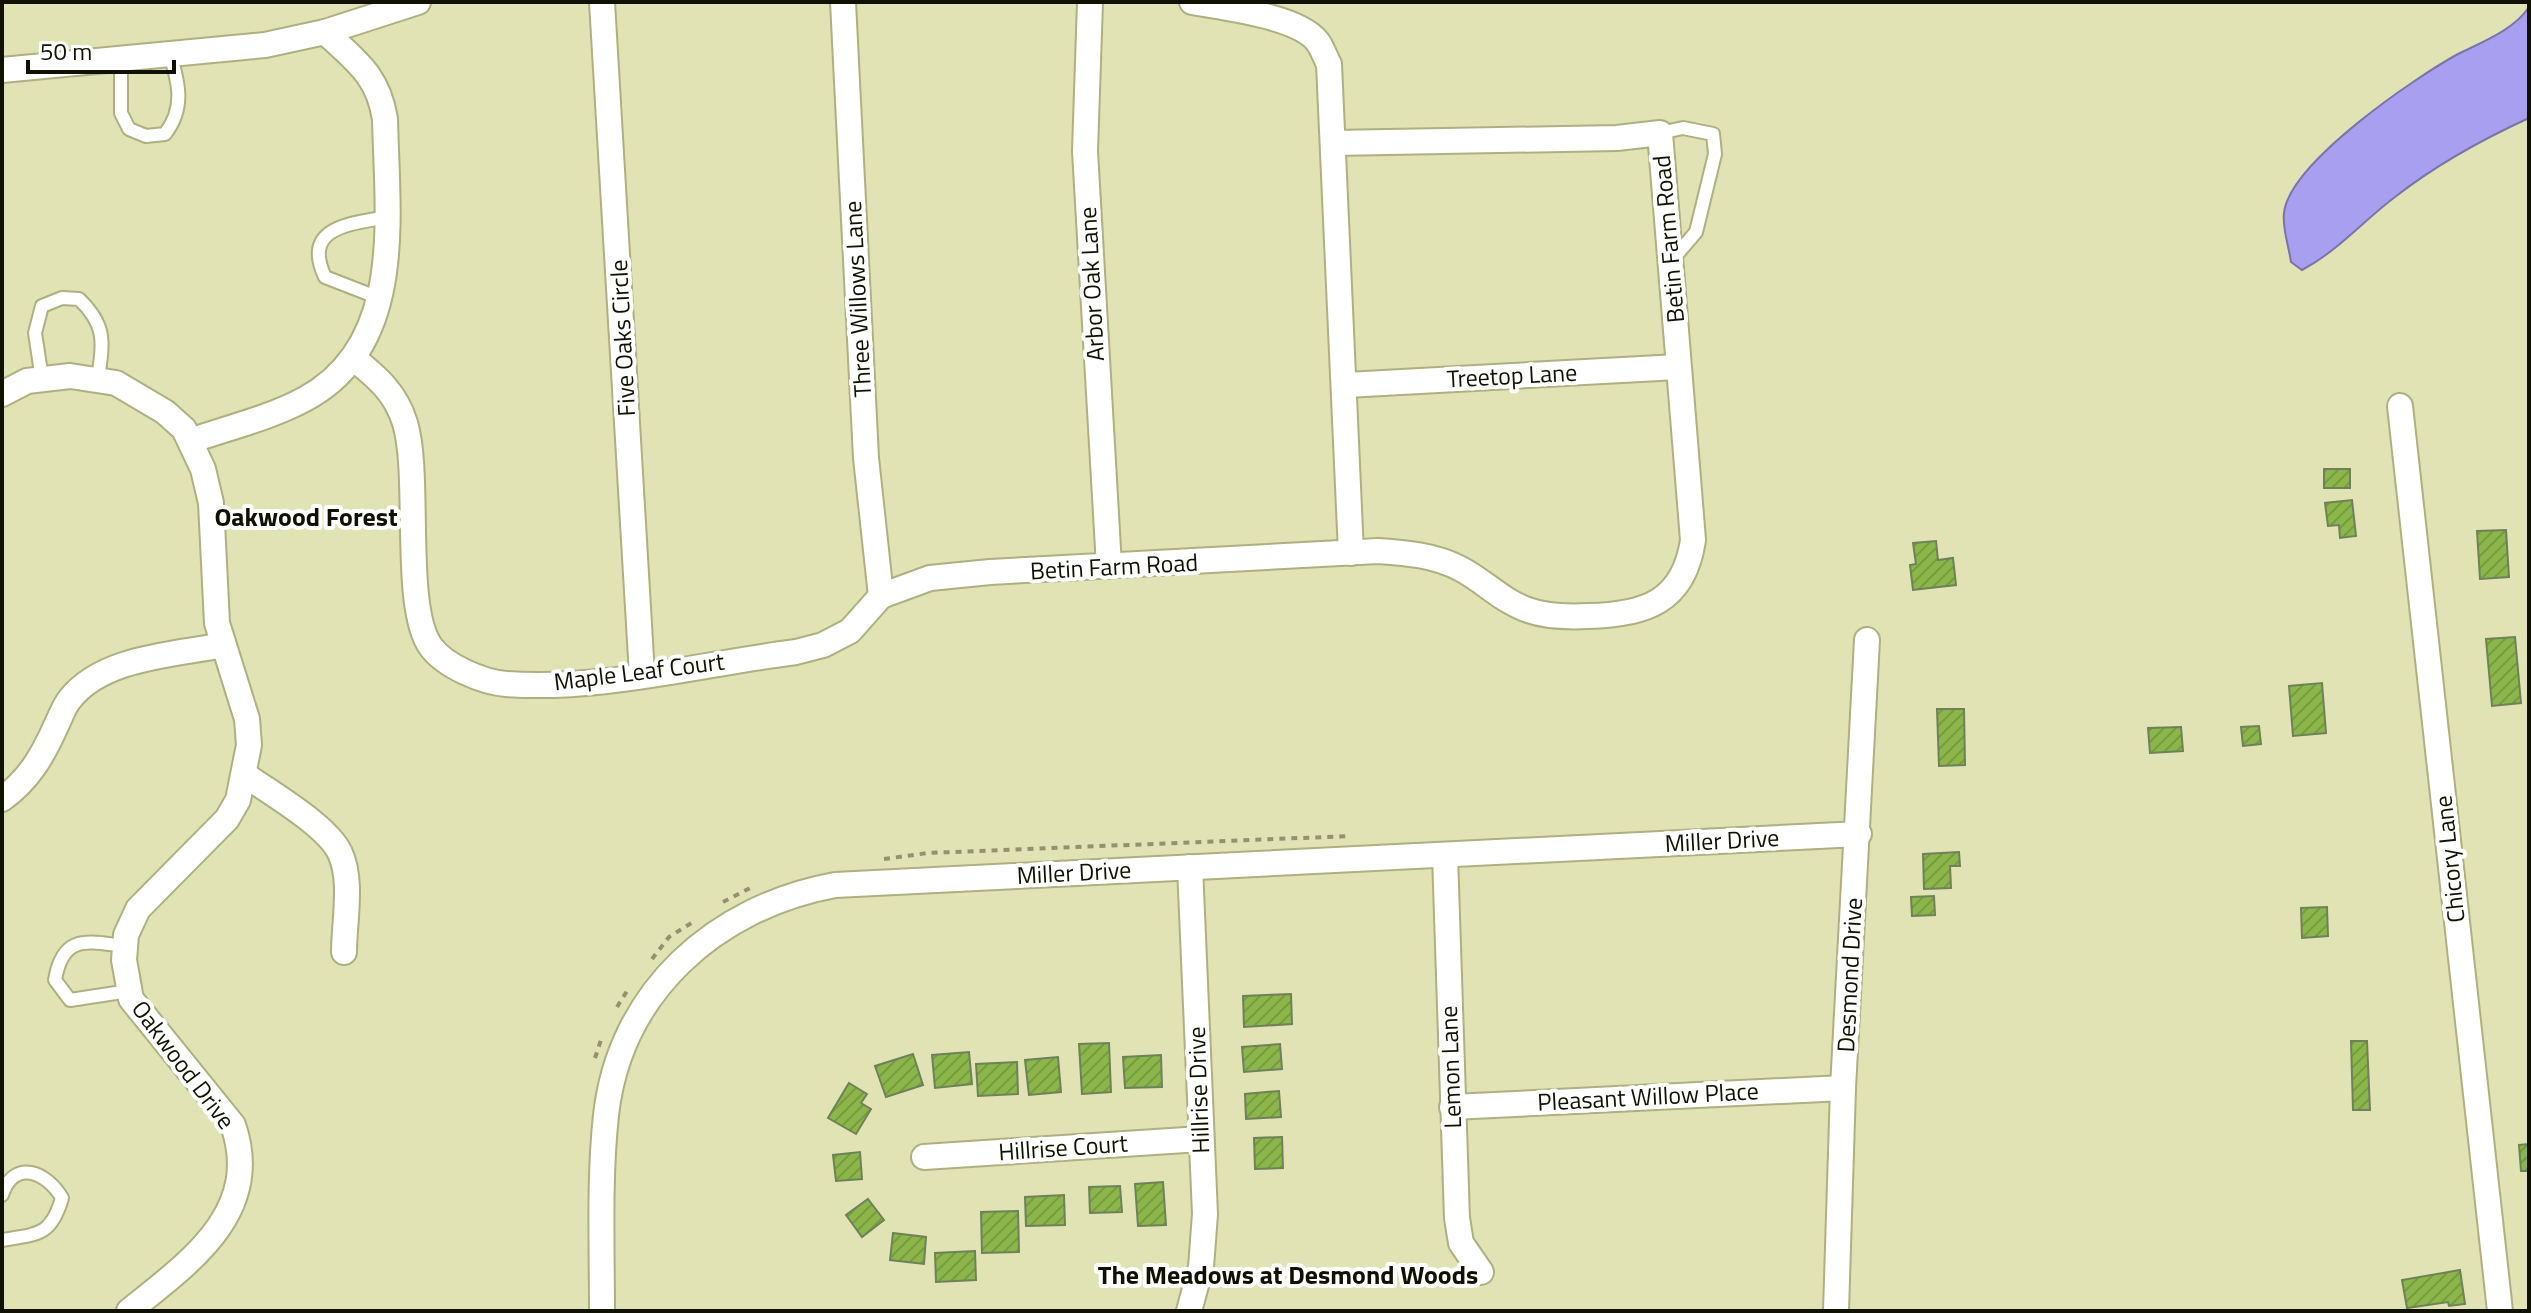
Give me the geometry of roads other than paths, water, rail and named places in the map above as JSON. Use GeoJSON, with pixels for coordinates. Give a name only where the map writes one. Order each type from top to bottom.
{"type":"FeatureCollection","features":[{"type":"Feature","properties":{"kind":"street"},"geometry":{"type":"LineString","coordinates":[[2,70],[229,49],[325,32],[418,2]]}},
{"type":"Feature","properties":{"kind":"street","name":"Five Oaks Circle"},"geometry":{"type":"LineString","coordinates":[[602,2],[642,675]]}},
{"type":"Feature","properties":{"kind":"street","name":"Three Willows Lane"},"geometry":{"type":"LineString","coordinates":[[843,2],[866,458],[881,596]]}},
{"type":"Feature","properties":{"kind":"street","name":"Arbor Oak Lane"},"geometry":{"type":"LineString","coordinates":[[1090,2],[1085,151],[1109,566]]}},
{"type":"Feature","properties":{"kind":"street"},"geometry":{"type":"LineString","coordinates":[[1192,2],[1247,12],[1304,29],[1318,42],[1329,64],[1346,385],[1351,553]]}},
{"type":"Feature","properties":{"kind":"street"},"geometry":{"type":"LineString","coordinates":[[190,441],[303,400],[337,378],[371,329],[388,260],[382,98],[372,75],[325,32]]}},
{"type":"Feature","properties":{"kind":"street","name":"Betin Farm Road"},"geometry":{"type":"LineString","coordinates":[[881,596],[930,578],[1351,553],[1409,553],[1462,569],[1508,601],[1545,614],[1624,615],[1654,605],[1682,578],[1693,540],[1678,367],[1673,259],[1660,133],[1617,138],[1333,143]]}},
{"type":"Feature","properties":{"kind":"street","name":"Maple Leaf Court"},"geometry":{"type":"LineString","coordinates":[[353,358],[384,383],[405,422],[421,622],[430,646],[454,666],[504,684],[567,686],[642,675],[823,645],[850,631],[881,596]]}},
{"type":"Feature","properties":{"kind":"street","name":"Treetop Lane"},"geometry":{"type":"LineString","coordinates":[[1346,385],[1678,367]]}},
{"type":"Feature","properties":{"kind":"street","name":"Oakwood Drive"},"geometry":{"type":"LineString","coordinates":[[2,394],[27,381],[84,376],[130,390],[165,412],[184,429],[208,485],[217,623],[247,719],[249,745],[238,800],[227,819],[147,896],[134,914],[125,946],[131,999],[233,1125],[242,1164],[238,1192],[227,1218],[129,1311]]}},
{"type":"Feature","properties":{"kind":"street","name":"Chicory Lane"},"geometry":{"type":"LineString","coordinates":[[2400,406],[2500,1311]]}},
{"type":"Feature","properties":{"kind":"street","name":"Desmond Drive"},"geometry":{"type":"LineString","coordinates":[[1836,1311],[1843,1088],[1867,640]]}},
{"type":"Feature","properties":{"kind":"street"},"geometry":{"type":"LineString","coordinates":[[2,799],[42,757],[69,699],[94,677],[115,668],[223,645]]}},
{"type":"Feature","properties":{"kind":"street"},"geometry":{"type":"LineString","coordinates":[[244,774],[323,832],[340,854],[346,876],[344,952]]}},
{"type":"Feature","properties":{"kind":"street","name":"Miller Drive"},"geometry":{"type":"LineString","coordinates":[[602,1311],[605,1129],[618,1065],[636,1020],[661,984],[711,935],[758,906],[835,885],[1859,834]]}},
{"type":"Feature","properties":{"kind":"street","name":"Lemon Lane"},"geometry":{"type":"LineString","coordinates":[[1445,855],[1452,1107],[1461,1243],[1481,1272]]}},
{"type":"Feature","properties":{"kind":"street","name":"Hillrise Drive"},"geometry":{"type":"LineString","coordinates":[[1189,1311],[1201,1267],[1205,1214],[1190,867]]}},
{"type":"Feature","properties":{"kind":"street","name":"Pleasant Willow Place"},"geometry":{"type":"LineString","coordinates":[[1452,1107],[1843,1088]]}},
{"type":"Feature","properties":{"kind":"street","name":"Hillrise Court"},"geometry":{"type":"LineString","coordinates":[[924,1157],[1201,1139]]}},
{"type":"Feature","properties":{"kind":"lane"},"geometry":{"type":"LineString","coordinates":[[121,59],[121,113],[129,129],[146,136],[165,134],[178,118],[178,92],[170,54]]}},
{"type":"Feature","properties":{"kind":"lane"},"geometry":{"type":"LineString","coordinates":[[1660,133],[1683,128],[1713,134],[1715,154],[1696,232],[1673,259]]}},
{"type":"Feature","properties":{"kind":"lane"},"geometry":{"type":"LineString","coordinates":[[379,298],[325,277],[319,252],[325,236],[337,227],[387,217]]}},
{"type":"Feature","properties":{"kind":"lane"},"geometry":{"type":"LineString","coordinates":[[42,379],[35,333],[42,306],[62,298],[79,299],[98,318],[102,350],[98,379]]}},
{"type":"Feature","properties":{"kind":"lane"},"geometry":{"type":"LineString","coordinates":[[125,946],[89,940],[73,945],[58,963],[55,980],[70,1000],[129,991]]}},
{"type":"Feature","properties":{"kind":"lane"},"geometry":{"type":"LineString","coordinates":[[2,1195],[13,1175],[23,1171],[46,1179],[62,1198],[56,1221],[40,1234],[2,1240]]}},
{"type":"Feature","properties":{"kind":"district","name":"Oakwood Forest"},"geometry":{"type":"Point","coordinates":[306,517]}},
{"type":"Feature","properties":{"kind":"district","name":"The Meadows at Desmond Woods"},"geometry":{"type":"Point","coordinates":[1288,1275]}}]}
